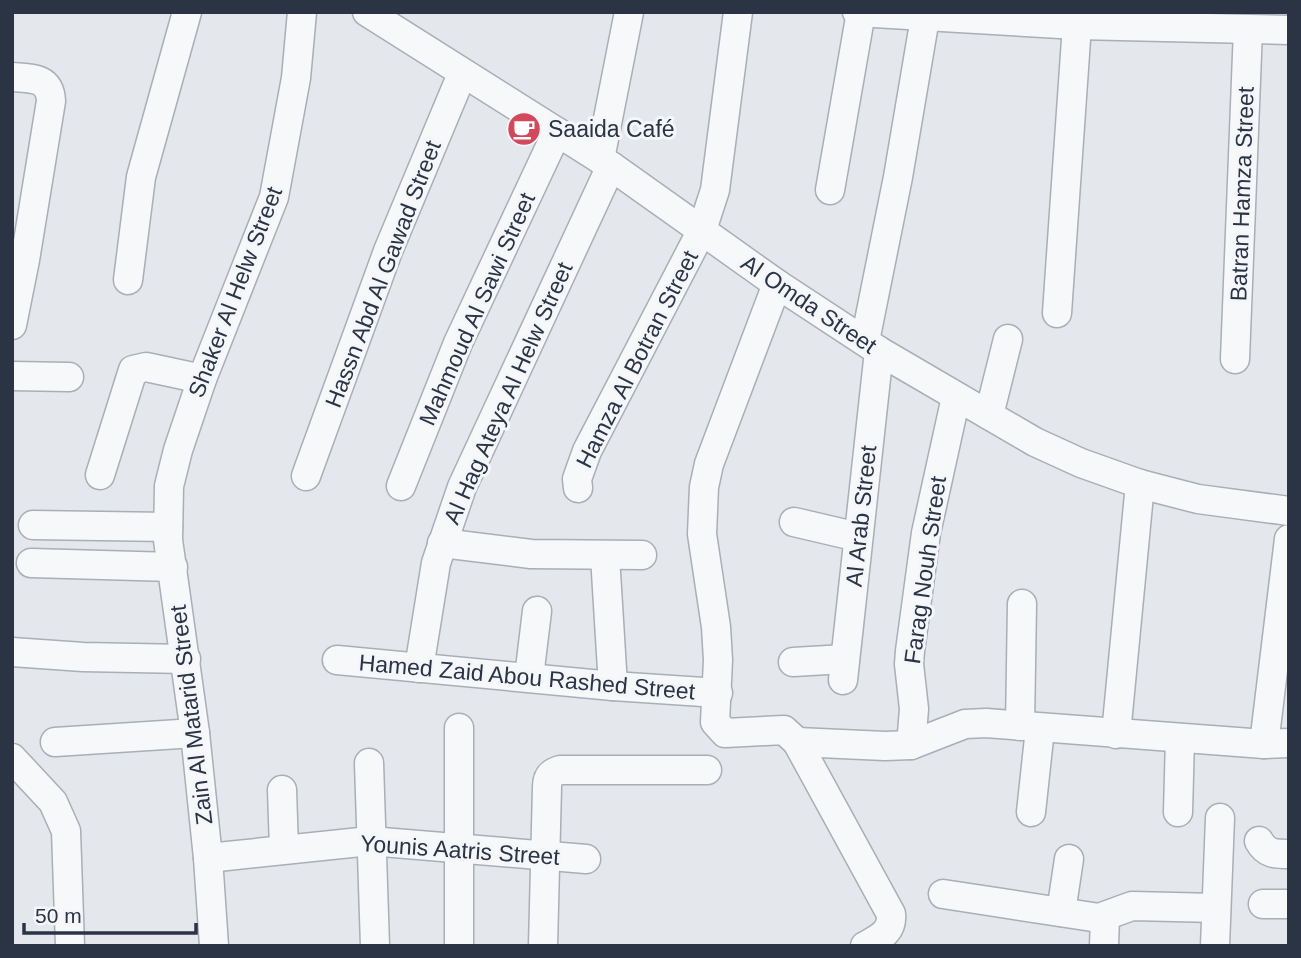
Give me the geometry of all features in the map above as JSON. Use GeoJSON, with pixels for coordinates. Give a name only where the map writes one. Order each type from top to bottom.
{"type":"FeatureCollection","features":[{"type":"Feature","properties":{"kind":"street"},"geometry":{"type":"LineString","coordinates":[[128,280],[141,177],[187,12]]}},
{"type":"Feature","properties":{"kind":"street","name":"Shaker Al Helw Street"},"geometry":{"type":"LineString","coordinates":[[169,486],[202,379],[274,197],[296,78],[302,12]]}},
{"type":"Feature","properties":{"kind":"street","name":"Al Omda Street"},"geometry":{"type":"LineString","coordinates":[[366,12],[605,163],[777,285],[872,346],[1035,442],[1081,463],[1140,484],[1198,499],[1289,512]]}},
{"type":"Feature","properties":{"kind":"street","name":"Al Hag Ateya Al Helw Street"},"geometry":{"type":"LineString","coordinates":[[419,668],[436,563],[462,487],[605,163],[629,12]]}},
{"type":"Feature","properties":{"kind":"street","name":"Hamza Al Botran Street"},"geometry":{"type":"LineString","coordinates":[[578,488],[577,479],[587,451],[702,230],[715,190],[738,12]]}},
{"type":"Feature","properties":{"kind":"street"},"geometry":{"type":"LineString","coordinates":[[830,190],[859,12],[1115,19],[1289,30]]}},
{"type":"Feature","properties":{"kind":"street","name":"Al Arab Street"},"geometry":{"type":"LineString","coordinates":[[793,662],[844,670],[858,537],[872,346],[926,14]]}},
{"type":"Feature","properties":{"kind":"street"},"geometry":{"type":"LineString","coordinates":[[1057,313],[1083,20]]}},
{"type":"Feature","properties":{"kind":"street","name":"Batran Hamza Street"},"geometry":{"type":"LineString","coordinates":[[1235,359],[1248,29]]}},
{"type":"Feature","properties":{"kind":"street","name":"Hassn Abd Al Gawad Street"},"geometry":{"type":"LineString","coordinates":[[306,475],[388,251],[462,74]]}},
{"type":"Feature","properties":{"kind":"street"},"geometry":{"type":"LineString","coordinates":[[12,77],[41,80],[51,92],[12,325]]}},
{"type":"Feature","properties":{"kind":"street","name":"Mahmoud Al Sawi Street"},"geometry":{"type":"LineString","coordinates":[[401,486],[458,343],[557,132]]}},
{"type":"Feature","properties":{"kind":"street"},"geometry":{"type":"LineString","coordinates":[[777,285],[709,464],[704,487],[702,534],[716,627],[718,693],[715,722],[725,733],[784,730],[797,742],[891,914],[892,920],[884,935],[865,946]]}},
{"type":"Feature","properties":{"kind":"street"},"geometry":{"type":"LineString","coordinates":[[989,415],[1008,339]]}},
{"type":"Feature","properties":{"kind":"street"},"geometry":{"type":"LineString","coordinates":[[100,475],[133,370],[146,367],[202,379]]}},
{"type":"Feature","properties":{"kind":"street"},"geometry":{"type":"LineString","coordinates":[[12,376],[69,377]]}},
{"type":"Feature","properties":{"kind":"street","name":"Farag Nouh Street"},"geometry":{"type":"LineString","coordinates":[[911,745],[914,709],[910,651],[926,533],[956,397]]}},
{"type":"Feature","properties":{"kind":"street"},"geometry":{"type":"LineString","coordinates":[[1116,734],[1140,484]]}},
{"type":"Feature","properties":{"kind":"street","name":"Zain Al Matarid Street"},"geometry":{"type":"LineString","coordinates":[[169,486],[168,527],[195,733],[214,946]]}},
{"type":"Feature","properties":{"kind":"street"},"geometry":{"type":"LineString","coordinates":[[794,522],[858,537]]}},
{"type":"Feature","properties":{"kind":"street"},"geometry":{"type":"LineString","coordinates":[[33,525],[168,527]]}},
{"type":"Feature","properties":{"kind":"street"},"geometry":{"type":"LineString","coordinates":[[797,742],[911,745],[965,724],[1276,744],[1289,539]]}},
{"type":"Feature","properties":{"kind":"street"},"geometry":{"type":"LineString","coordinates":[[442,543],[531,554],[642,555]]}},
{"type":"Feature","properties":{"kind":"street"},"geometry":{"type":"LineString","coordinates":[[605,556],[613,686]]}},
{"type":"Feature","properties":{"kind":"street"},"geometry":{"type":"LineString","coordinates":[[31,563],[173,567]]}},
{"type":"Feature","properties":{"kind":"street"},"geometry":{"type":"LineString","coordinates":[[1022,604],[1030,727],[1031,812]]}},
{"type":"Feature","properties":{"kind":"street"},"geometry":{"type":"LineString","coordinates":[[529,677],[537,611]]}},
{"type":"Feature","properties":{"kind":"street"},"geometry":{"type":"LineString","coordinates":[[12,652],[83,657],[186,659]]}},
{"type":"Feature","properties":{"kind":"street","name":"Hamed Zaid Abou Rashed Street"},"geometry":{"type":"LineString","coordinates":[[337,660],[718,693]]}},
{"type":"Feature","properties":{"kind":"street"},"geometry":{"type":"LineString","coordinates":[[459,728],[459,946]]}},
{"type":"Feature","properties":{"kind":"street"},"geometry":{"type":"LineString","coordinates":[[55,742],[195,733]]}},
{"type":"Feature","properties":{"kind":"street"},"geometry":{"type":"LineString","coordinates":[[1178,813],[1180,738]]}},
{"type":"Feature","properties":{"kind":"street"},"geometry":{"type":"LineString","coordinates":[[14,762],[53,802],[66,831],[70,946]]}},
{"type":"Feature","properties":{"kind":"street"},"geometry":{"type":"LineString","coordinates":[[369,763],[374,946]]}},
{"type":"Feature","properties":{"kind":"street"},"geometry":{"type":"LineString","coordinates":[[543,946],[547,779],[552,772],[707,770]]}},
{"type":"Feature","properties":{"kind":"street"},"geometry":{"type":"LineString","coordinates":[[282,790],[284,849]]}},
{"type":"Feature","properties":{"kind":"street"},"geometry":{"type":"LineString","coordinates":[[1215,946],[1220,818]]}},
{"type":"Feature","properties":{"kind":"street","name":"Younis Aatris Street"},"geometry":{"type":"LineString","coordinates":[[208,858],[370,841],[586,859]]}},
{"type":"Feature","properties":{"kind":"street"},"geometry":{"type":"LineString","coordinates":[[1259,842],[1270,853],[1289,854]]}},
{"type":"Feature","properties":{"kind":"street"},"geometry":{"type":"LineString","coordinates":[[1061,912],[1069,859]]}},
{"type":"Feature","properties":{"kind":"street"},"geometry":{"type":"LineString","coordinates":[[943,894],[1105,918],[1123,907],[1132,906],[1216,908]]}},
{"type":"Feature","properties":{"kind":"street"},"geometry":{"type":"LineString","coordinates":[[1104,946],[1105,918]]}},
{"type":"Feature","properties":{"kind":"place","name":"Saaida Café"},"geometry":{"type":"Point","coordinates":[524,129]}}]}
